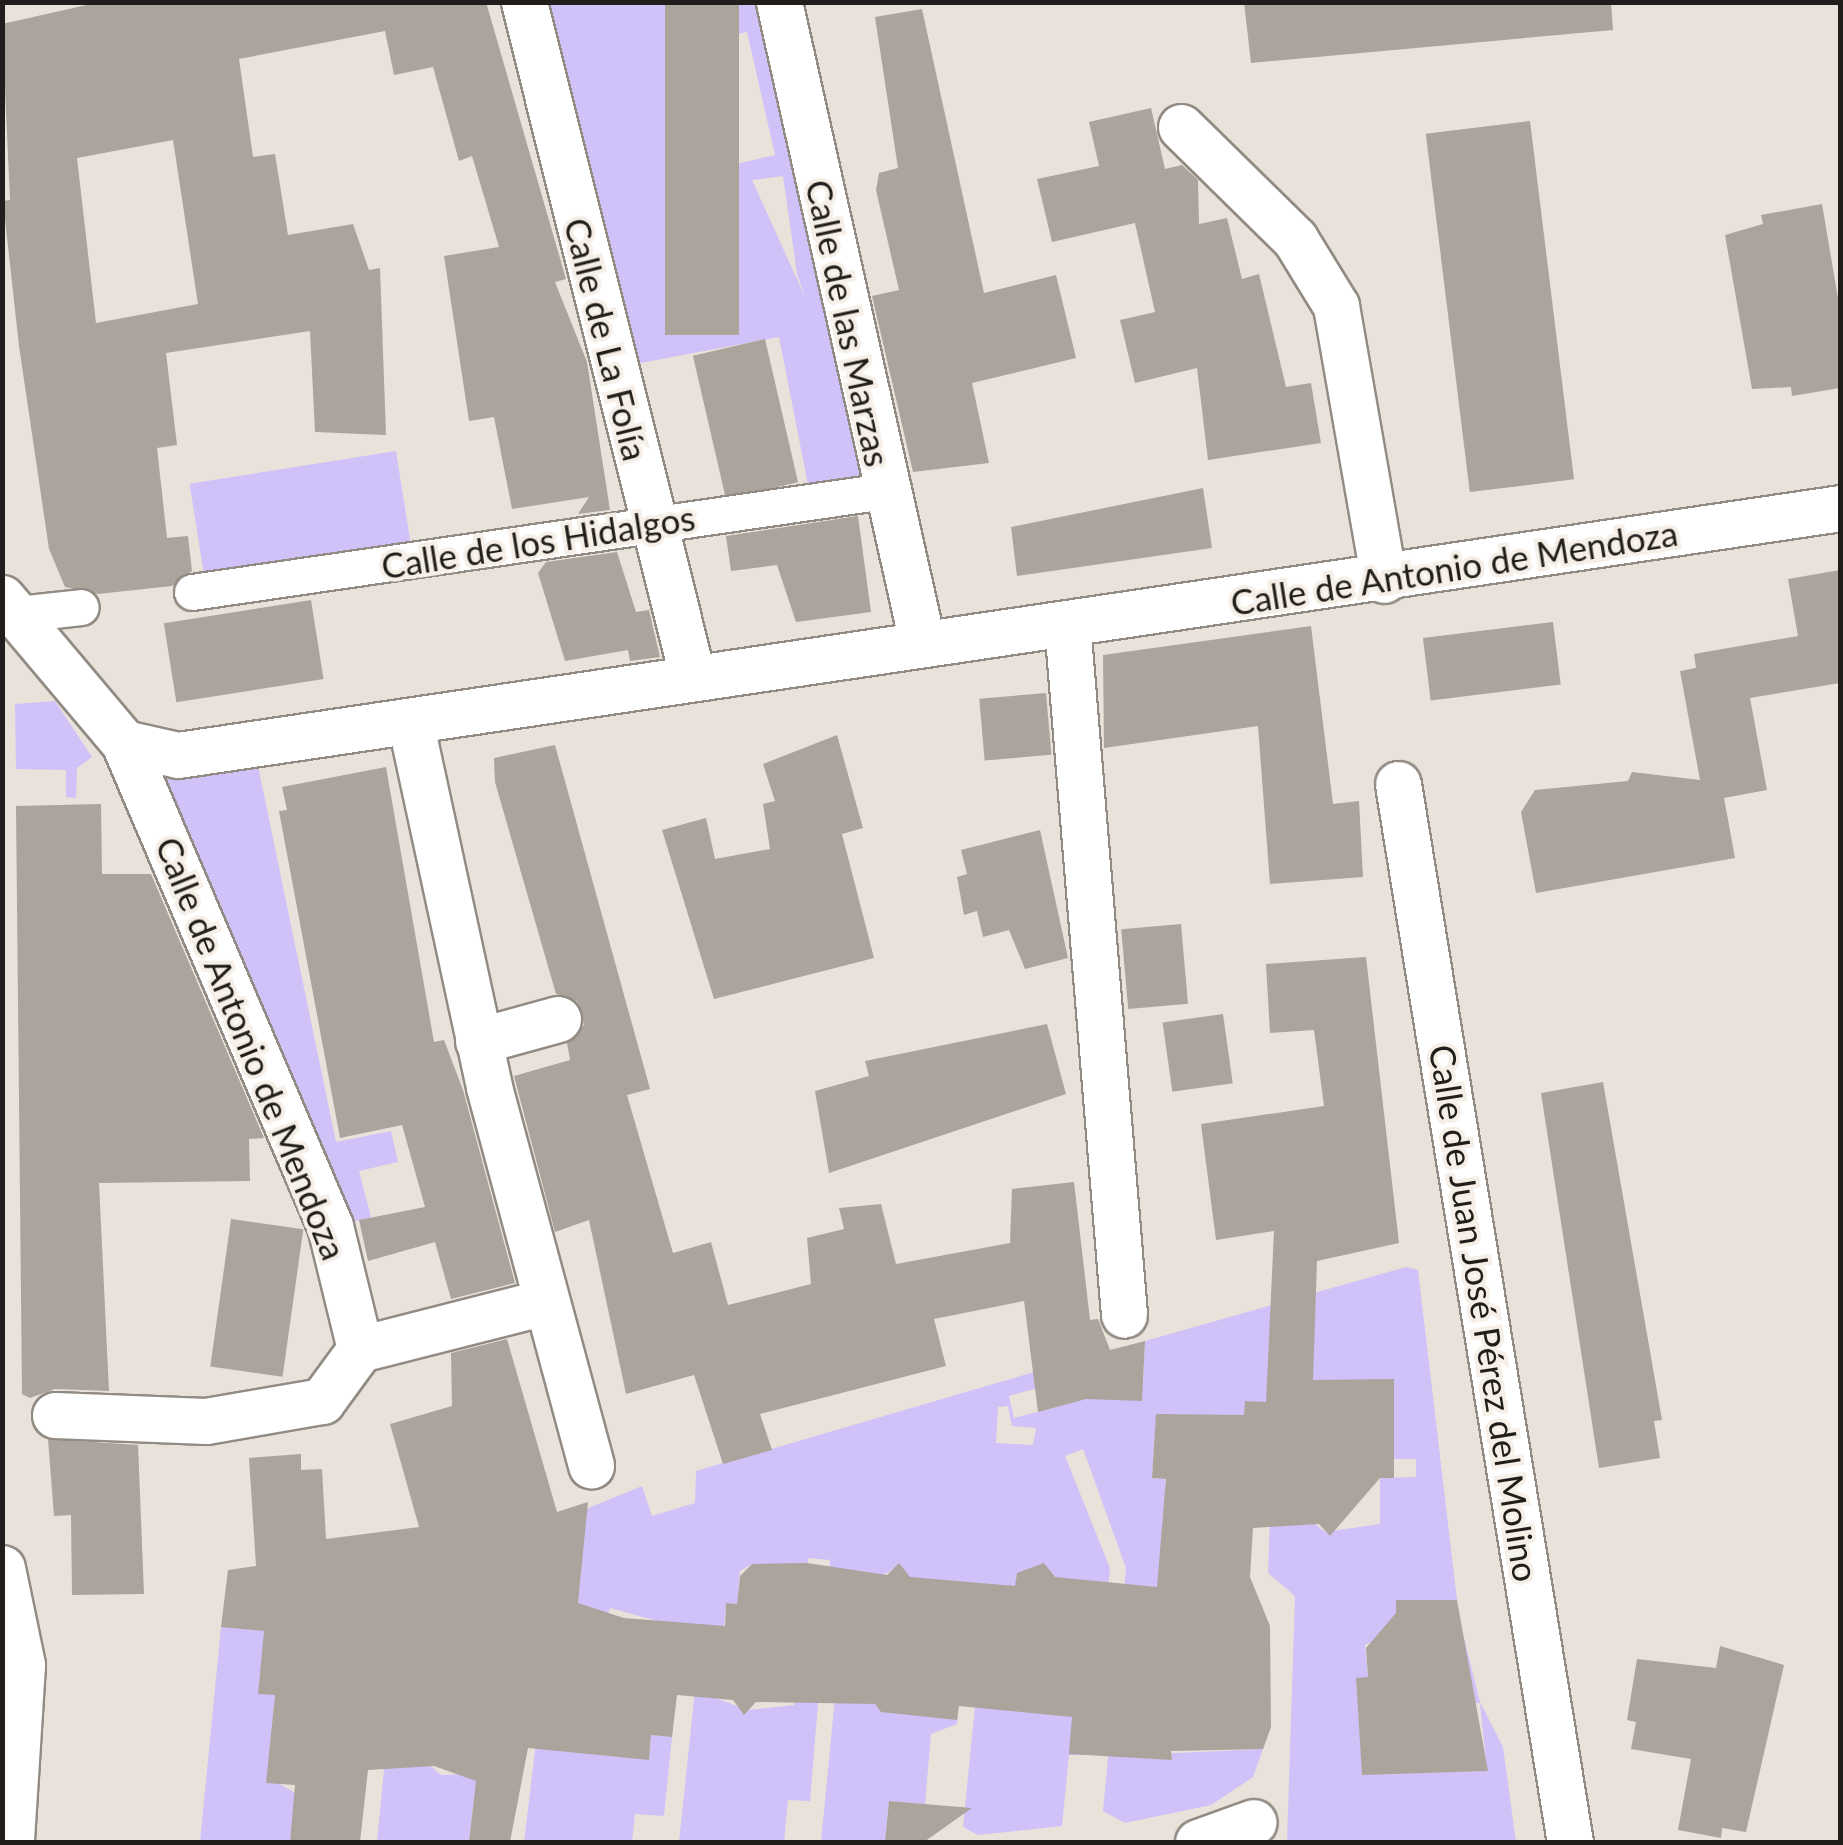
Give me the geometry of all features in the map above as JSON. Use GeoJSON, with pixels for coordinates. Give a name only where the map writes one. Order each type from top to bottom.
{"type":"FeatureCollection","features":[{"type":"Feature","properties":{"kind":"street","name":"Calle de La Folía"},"geometry":{"type":"LineString","coordinates":[[524,2],[692,675]]}},
{"type":"Feature","properties":{"kind":"street","name":"Calle de las Marzas"},"geometry":{"type":"LineString","coordinates":[[778,2],[884,491],[922,642]]}},
{"type":"Feature","properties":{"kind":"street"},"geometry":{"type":"LineString","coordinates":[[1181,126],[1295,239],[1336,306],[1384,580]]}},
{"type":"Feature","properties":{"kind":"street","name":"Calle de los Hidalgos"},"geometry":{"type":"LineString","coordinates":[[192,592],[884,491]]}},
{"type":"Feature","properties":{"kind":"street","name":"Calle de Antonio de Mendoza"},"geometry":{"type":"LineString","coordinates":[[124,743],[178,756],[692,675],[1384,580],[1840,508]]}},
{"type":"Feature","properties":{"kind":"street"},"geometry":{"type":"LineString","coordinates":[[10,606],[81,607]]}},
{"type":"Feature","properties":{"kind":"street","name":"Calle de Antonio de Mendoza"},"geometry":{"type":"LineString","coordinates":[[10,606],[124,743],[330,1226],[360,1349]]}},
{"type":"Feature","properties":{"kind":"street"},"geometry":{"type":"LineString","coordinates":[[1067,624],[1124,1315]]}},
{"type":"Feature","properties":{"kind":"street"},"geometry":{"type":"LineString","coordinates":[[410,721],[478,1041],[591,1465]]}},
{"type":"Feature","properties":{"kind":"street","name":"Calle de Juan José Pérez del Molino"},"geometry":{"type":"LineString","coordinates":[[1398,784],[1570,1842]]}},
{"type":"Feature","properties":{"kind":"street"},"geometry":{"type":"LineString","coordinates":[[478,1041],[558,1018]]}},
{"type":"Feature","properties":{"kind":"street"},"geometry":{"type":"LineString","coordinates":[[55,1415],[206,1421],[322,1401],[360,1349],[545,1302]]}},
{"type":"Feature","properties":{"kind":"street"},"geometry":{"type":"LineString","coordinates":[[2,1568],[22,1665],[11,1842]]}},
{"type":"Feature","properties":{"kind":"street"},"geometry":{"type":"LineString","coordinates":[[1198,1842],[1254,1822]]}},
{"type":"Feature","properties":{"kind":"shaded area"},"geometry":{"type":"Polygon","coordinates":[[[540,3],[766,3],[866,481],[809,490],[779,337],[635,364],[540,3]],[[747,32],[678,47],[706,171],[775,155],[747,32]],[[783,176],[752,180],[805,297],[797,274],[783,176]]]}},
{"type":"Feature","properties":{"kind":"shaded area"},"geometry":{"type":"Polygon","coordinates":[[[396,451],[412,550],[205,582],[190,484],[396,451]]]}},
{"type":"Feature","properties":{"kind":"shaded area"},"geometry":{"type":"Polygon","coordinates":[[[55,701],[92,757],[77,768],[76,798],[66,797],[66,770],[16,769],[15,704],[55,701]]]}},
{"type":"Feature","properties":{"kind":"shaded area"},"geometry":{"type":"Polygon","coordinates":[[[258,766],[336,1142],[391,1131],[398,1162],[359,1171],[371,1217],[348,1223],[159,778],[258,766]]]}},
{"type":"Feature","properties":{"kind":"shaded area"},"geometry":{"type":"Polygon","coordinates":[[[1406,1267],[1418,1270],[1457,1600],[1396,1600],[1462,1630],[1480,1702],[1503,1747],[1516,1842],[1287,1842],[1295,1596],[1268,1573],[1272,1460],[1260,1402],[1246,1401],[1243,1425],[1156,1421],[1152,1478],[1165,1479],[1172,1551],[1113,1756],[1262,1749],[1271,1727],[1253,1777],[1211,1805],[1125,1823],[1103,1811],[1126,1568],[1083,1449],[1065,1456],[1110,1568],[1102,1646],[1031,1575],[1017,1574],[1013,1606],[1096,1711],[1091,1755],[1069,1755],[1062,1826],[978,1835],[963,1827],[982,1636],[895,1568],[883,1575],[875,1704],[890,1713],[958,1712],[957,1724],[931,1734],[925,1804],[889,1801],[885,1842],[821,1842],[841,1636],[824,1634],[830,1560],[808,1558],[806,1576],[752,1564],[740,1571],[737,1604],[726,1603],[718,1699],[748,1710],[794,1705],[798,1665],[821,1667],[810,1801],[788,1800],[784,1842],[679,1842],[701,1633],[610,1608],[557,1750],[618,1757],[619,1748],[650,1751],[651,1735],[672,1737],[664,1816],[635,1814],[632,1842],[524,1842],[544,1676],[435,1733],[431,1766],[441,1775],[495,1773],[474,1797],[469,1842],[377,1842],[391,1697],[259,1694],[275,1695],[267,1777],[297,1794],[302,1833],[291,1832],[290,1842],[200,1842],[221,1627],[365,1600],[642,1486],[652,1516],[695,1503],[696,1471],[1051,1367],[1143,1386],[1145,1341],[1406,1267]],[[1380,1379],[1315,1524],[1325,1532],[1380,1524],[1380,1478],[1416,1477],[1416,1459],[1394,1459],[1394,1379],[1380,1379]],[[1045,1386],[1009,1396],[1014,1418],[1052,1408],[1045,1386]],[[1008,1406],[998,1407],[996,1443],[1033,1445],[1036,1428],[1012,1426],[1008,1406]],[[1385,1636],[1365,1645],[1368,1677],[1356,1679],[1363,1774],[1487,1771],[1480,1703],[1459,1704],[1385,1636]]]}},
{"type":"Feature","properties":{"kind":"building"},"geometry":{"type":"Polygon","coordinates":[[[100,2],[486,2],[566,279],[555,282],[587,362],[610,510],[578,514],[589,497],[512,509],[494,417],[469,421],[444,256],[499,247],[472,156],[459,161],[433,67],[394,75],[385,31],[239,59],[253,157],[275,154],[288,235],[353,224],[369,270],[380,268],[386,435],[315,432],[310,331],[166,353],[177,445],[157,448],[167,538],[188,536],[192,571],[172,586],[98,594],[65,587],[49,549],[19,346],[3,201],[10,200],[2,24],[100,2]],[[173,140],[77,158],[96,323],[198,304],[173,140]]]}},
{"type":"Feature","properties":{"kind":"building"},"geometry":{"type":"Polygon","coordinates":[[[665,2],[739,2],[739,335],[665,335],[665,2]]]}},
{"type":"Feature","properties":{"kind":"building"},"geometry":{"type":"Polygon","coordinates":[[[1244,2],[1611,2],[1613,30],[1251,63],[1244,2]]]}},
{"type":"Feature","properties":{"kind":"building"},"geometry":{"type":"Polygon","coordinates":[[[922,9],[984,293],[1056,275],[1076,358],[972,383],[989,463],[913,472],[872,296],[899,290],[876,190],[879,173],[898,168],[875,17],[922,9]]]}},
{"type":"Feature","properties":{"kind":"building"},"geometry":{"type":"Polygon","coordinates":[[[1151,108],[1165,169],[1182,165],[1198,180],[1199,224],[1227,218],[1242,279],[1259,274],[1286,387],[1311,383],[1321,443],[1208,460],[1197,368],[1135,383],[1120,320],[1155,312],[1135,223],[1052,242],[1037,179],[1099,166],[1089,122],[1151,108]]]}},
{"type":"Feature","properties":{"kind":"building"},"geometry":{"type":"Polygon","coordinates":[[[1530,121],[1574,479],[1470,492],[1426,134],[1530,121]]]}},
{"type":"Feature","properties":{"kind":"building"},"geometry":{"type":"Polygon","coordinates":[[[1822,204],[1840,310],[1840,388],[1792,396],[1791,387],[1752,389],[1725,235],[1763,224],[1761,215],[1822,204]]]}},
{"type":"Feature","properties":{"kind":"building"},"geometry":{"type":"Polygon","coordinates":[[[765,339],[798,482],[726,499],[693,356],[765,339]]]}},
{"type":"Feature","properties":{"kind":"building"},"geometry":{"type":"Polygon","coordinates":[[[1203,488],[1212,548],[1017,576],[1011,527],[1203,488]]]}},
{"type":"Feature","properties":{"kind":"building"},"geometry":{"type":"Polygon","coordinates":[[[858,516],[871,612],[796,622],[777,565],[731,571],[726,536],[858,516]]]}},
{"type":"Feature","properties":{"kind":"building"},"geometry":{"type":"Polygon","coordinates":[[[617,552],[636,612],[649,610],[660,657],[630,661],[628,650],[565,661],[538,573],[546,562],[617,552]]]}},
{"type":"Feature","properties":{"kind":"building"},"geometry":{"type":"Polygon","coordinates":[[[1840,570],[1840,683],[1750,698],[1767,790],[1724,798],[1735,858],[1536,893],[1521,812],[1535,790],[1628,781],[1632,772],[1700,780],[1680,671],[1696,668],[1694,654],[1798,636],[1788,579],[1840,570]]]}},
{"type":"Feature","properties":{"kind":"building"},"geometry":{"type":"Polygon","coordinates":[[[311,600],[324,679],[176,702],[164,623],[311,600]]]}},
{"type":"Feature","properties":{"kind":"building"},"geometry":{"type":"Polygon","coordinates":[[[1553,622],[1561,685],[1431,700],[1423,638],[1553,622]]]}},
{"type":"Feature","properties":{"kind":"building"},"geometry":{"type":"Polygon","coordinates":[[[1311,626],[1333,804],[1359,801],[1363,877],[1270,884],[1258,726],[1104,748],[1103,655],[1311,626]]]}},
{"type":"Feature","properties":{"kind":"building"},"geometry":{"type":"Polygon","coordinates":[[[1046,693],[1051,755],[985,761],[979,699],[1046,693]]]}},
{"type":"Feature","properties":{"kind":"building"},"geometry":{"type":"Polygon","coordinates":[[[837,735],[863,828],[842,834],[874,958],[714,999],[662,830],[706,818],[715,859],[770,849],[763,804],[775,801],[763,764],[837,735]]]}},
{"type":"Feature","properties":{"kind":"building"},"geometry":{"type":"Polygon","coordinates":[[[555,745],[650,1089],[627,1095],[673,1253],[711,1242],[728,1305],[811,1284],[807,1238],[844,1229],[839,1208],[881,1204],[896,1264],[1010,1243],[1012,1189],[1074,1182],[1090,1320],[1098,1319],[1110,1350],[1145,1341],[1142,1401],[1086,1399],[1038,1412],[1024,1301],[934,1319],[946,1366],[760,1414],[772,1450],[723,1464],[694,1375],[626,1394],[589,1220],[555,1232],[514,1076],[570,1060],[567,1043],[584,1025],[577,1001],[556,994],[495,782],[494,758],[555,745]]]}},
{"type":"Feature","properties":{"kind":"building"},"geometry":{"type":"Polygon","coordinates":[[[386,767],[434,1042],[444,1040],[463,1090],[515,1283],[451,1299],[435,1242],[368,1261],[359,1220],[425,1207],[402,1125],[340,1138],[279,811],[287,810],[282,787],[386,767]]]}},
{"type":"Feature","properties":{"kind":"building"},"geometry":{"type":"Polygon","coordinates":[[[101,804],[102,874],[151,874],[264,1138],[249,1139],[250,1181],[99,1183],[109,1391],[55,1389],[30,1398],[22,1394],[16,806],[101,804]]]}},
{"type":"Feature","properties":{"kind":"building"},"geometry":{"type":"Polygon","coordinates":[[[1040,830],[1068,958],[1025,969],[1009,930],[983,937],[977,911],[964,915],[957,877],[967,874],[961,850],[1040,830]]]}},
{"type":"Feature","properties":{"kind":"building"},"geometry":{"type":"Polygon","coordinates":[[[1181,924],[1188,1004],[1128,1009],[1121,929],[1181,924]]]}},
{"type":"Feature","properties":{"kind":"building"},"geometry":{"type":"Polygon","coordinates":[[[1366,957],[1399,1243],[1317,1261],[1313,1380],[1394,1379],[1394,1478],[1380,1478],[1330,1536],[1319,1524],[1253,1528],[1250,1577],[1270,1626],[1271,1727],[1263,1749],[1171,1751],[1172,1760],[1069,1754],[1072,1717],[959,1706],[957,1720],[881,1712],[875,1704],[756,1702],[744,1715],[733,1700],[677,1695],[672,1737],[651,1735],[649,1760],[528,1748],[510,1842],[469,1842],[476,1781],[434,1766],[368,1770],[360,1842],[290,1842],[295,1785],[266,1783],[275,1695],[258,1694],[264,1631],[221,1627],[228,1570],[256,1566],[249,1458],[301,1454],[301,1470],[322,1469],[326,1539],[419,1527],[390,1424],[452,1406],[451,1353],[507,1339],[557,1512],[588,1502],[578,1603],[624,1618],[725,1626],[726,1603],[737,1604],[740,1576],[752,1564],[807,1563],[887,1575],[899,1563],[910,1577],[1015,1586],[1017,1573],[1044,1563],[1055,1577],[1157,1587],[1166,1479],[1152,1478],[1156,1414],[1244,1415],[1245,1401],[1266,1402],[1274,1231],[1216,1240],[1201,1124],[1324,1106],[1314,1030],[1270,1033],[1266,964],[1366,957]]]}},
{"type":"Feature","properties":{"kind":"building"},"geometry":{"type":"Polygon","coordinates":[[[1223,1014],[1233,1083],[1172,1092],[1163,1022],[1223,1014]]]}},
{"type":"Feature","properties":{"kind":"building"},"geometry":{"type":"Polygon","coordinates":[[[1047,1024],[1066,1094],[829,1173],[815,1091],[869,1076],[865,1061],[1047,1024]]]}},
{"type":"Feature","properties":{"kind":"building"},"geometry":{"type":"Polygon","coordinates":[[[1603,1082],[1662,1420],[1654,1421],[1660,1458],[1599,1468],[1541,1093],[1603,1082]]]}},
{"type":"Feature","properties":{"kind":"building"},"geometry":{"type":"Polygon","coordinates":[[[231,1219],[303,1229],[283,1377],[210,1367],[231,1219]]]}},
{"type":"Feature","properties":{"kind":"building"},"geometry":{"type":"Polygon","coordinates":[[[48,1439],[138,1445],[144,1594],[72,1595],[71,1515],[54,1516],[48,1439]]]}},
{"type":"Feature","properties":{"kind":"building"},"geometry":{"type":"Polygon","coordinates":[[[1396,1600],[1457,1600],[1488,1771],[1362,1775],[1356,1678],[1368,1677],[1366,1648],[1396,1613],[1396,1600]]]}},
{"type":"Feature","properties":{"kind":"building"},"geometry":{"type":"Polygon","coordinates":[[[1720,1646],[1784,1665],[1746,1832],[1722,1828],[1721,1838],[1678,1830],[1691,1759],[1631,1749],[1636,1722],[1627,1720],[1637,1659],[1716,1668],[1720,1646]]]}},
{"type":"Feature","properties":{"kind":"building"},"geometry":{"type":"Polygon","coordinates":[[[889,1801],[972,1808],[924,1842],[885,1842],[889,1801]]]}}]}
